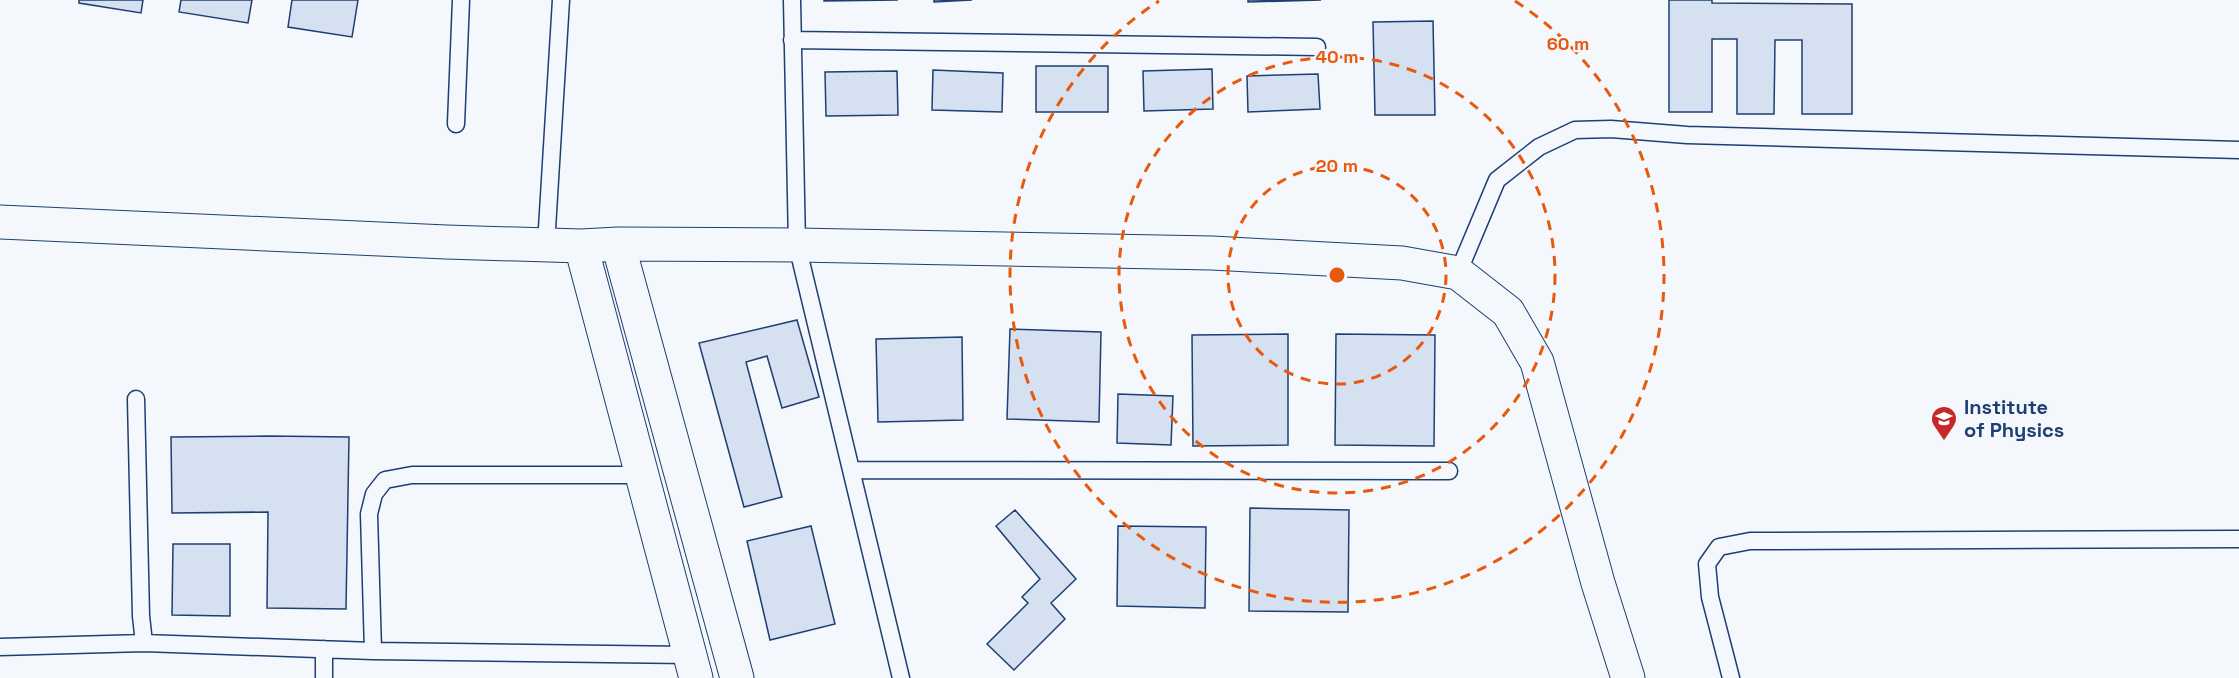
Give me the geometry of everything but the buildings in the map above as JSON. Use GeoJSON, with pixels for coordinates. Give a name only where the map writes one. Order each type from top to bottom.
{"type":"FeatureCollection","features":[{"type":"Feature","properties":{"kind":"street"},"geometry":{"type":"LineString","coordinates":[[0,222],[580,246],[618,244],[797,245],[1212,252],[1402,263],[1458,273],[1508,312],[1537,362],[1598,584],[1628,678]]}},
{"type":"Feature","properties":{"kind":"street"},"geometry":{"type":"LineString","coordinates":[[618,244],[737,678]]}},
{"type":"Feature","properties":{"kind":"street"},"geometry":{"type":"LineString","coordinates":[[580,246],[692,666]]}},
{"type":"Feature","properties":{"kind":"lane"},"geometry":{"type":"LineString","coordinates":[[456,124],[461,0]]}},
{"type":"Feature","properties":{"kind":"lane"},"geometry":{"type":"LineString","coordinates":[[546,245],[561,0]]}},
{"type":"Feature","properties":{"kind":"lane"},"geometry":{"type":"LineString","coordinates":[[792,0],[797,245],[901,678]]}},
{"type":"Feature","properties":{"kind":"lane"},"geometry":{"type":"LineString","coordinates":[[792,40],[1317,46]]}},
{"type":"Feature","properties":{"kind":"lane"},"geometry":{"type":"LineString","coordinates":[[1458,273],[1497,180],[1539,147],[1575,130],[1611,129],[1687,135],[2239,150]]}},
{"type":"Feature","properties":{"kind":"lane"},"geometry":{"type":"LineString","coordinates":[[136,399],[141,615],[144,643]]}},
{"type":"Feature","properties":{"kind":"lane"},"geometry":{"type":"LineString","coordinates":[[851,470],[1449,471]]}},
{"type":"Feature","properties":{"kind":"lane"},"geometry":{"type":"LineString","coordinates":[[373,651],[369,514],[374,494],[385,480],[412,475],[642,475]]}},
{"type":"Feature","properties":{"kind":"lane"},"geometry":{"type":"LineString","coordinates":[[1731,678],[1710,597],[1707,564],[1719,547],[1750,541],[2239,539]]}},
{"type":"Feature","properties":{"kind":"lane"},"geometry":{"type":"LineString","coordinates":[[0,647],[144,643],[692,666]]}},
{"type":"Feature","properties":{"kind":"lane"},"geometry":{"type":"LineString","coordinates":[[324,649],[324,678]]}},
{"type":"Feature","properties":{"kind":"place","name":"Institute of Physics"},"geometry":{"type":"Point","coordinates":[1944,442]}}]}
